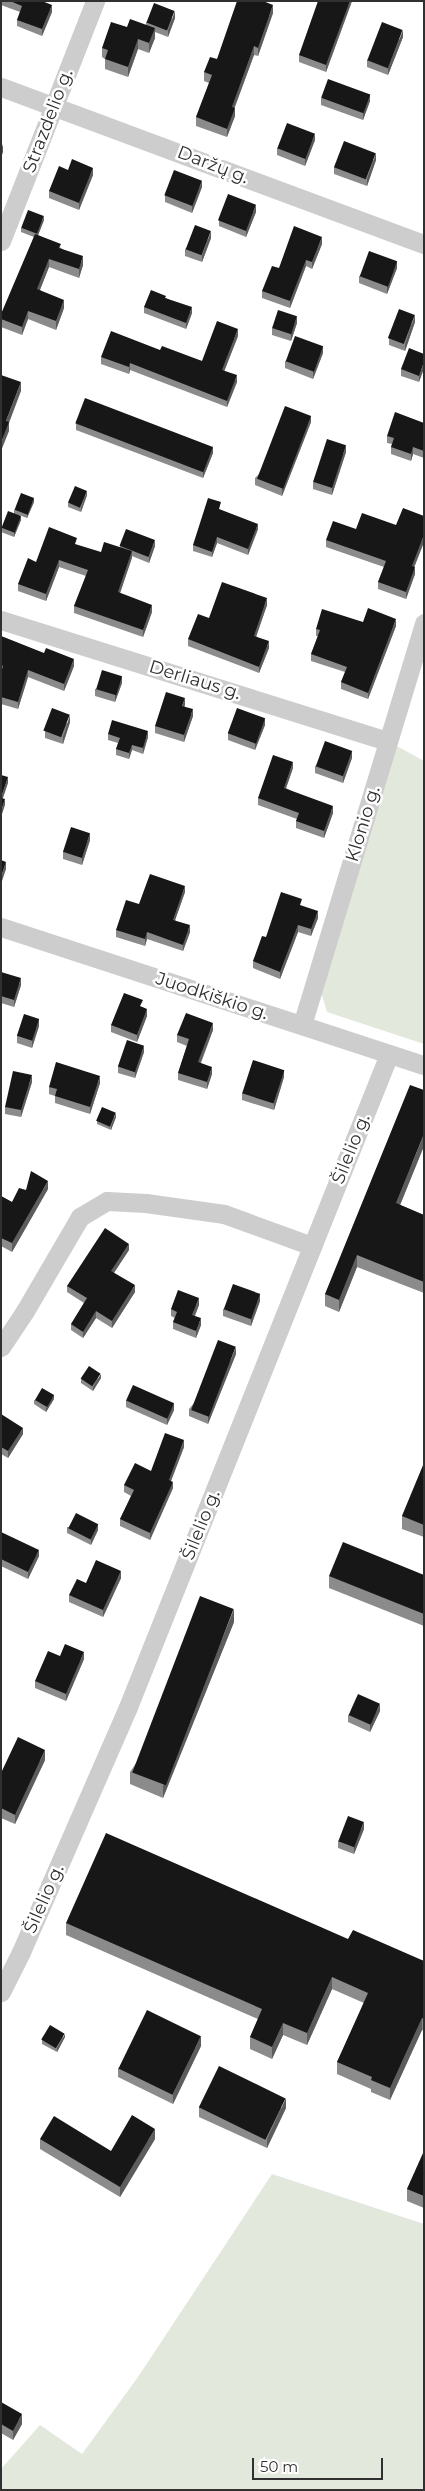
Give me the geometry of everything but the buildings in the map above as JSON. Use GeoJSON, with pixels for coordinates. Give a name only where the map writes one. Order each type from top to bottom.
{"type":"FeatureCollection","features":[{"type":"Feature","properties":{"kind":"street","name":"Strazdelio g."},"geometry":{"type":"LineString","coordinates":[[1,241],[95,1]]}},
{"type":"Feature","properties":{"kind":"street","name":"Daržų g."},"geometry":{"type":"LineString","coordinates":[[1,87],[424,244]]}},
{"type":"Feature","properties":{"kind":"street","name":"Derliaus g."},"geometry":{"type":"LineString","coordinates":[[1,620],[388,741]]}},
{"type":"Feature","properties":{"kind":"street","name":"Klonio g."},"geometry":{"type":"LineString","coordinates":[[302,1025],[424,623]]}},
{"type":"Feature","properties":{"kind":"street","name":"Juodkiškio g."},"geometry":{"type":"LineString","coordinates":[[1,927],[424,1065]]}},
{"type":"Feature","properties":{"kind":"street","name":"Šilelio g."},"geometry":{"type":"LineString","coordinates":[[1,1992],[21,1952],[128,1707],[389,1054]]}},
{"type":"Feature","properties":{"kind":"street"},"geometry":{"type":"LineString","coordinates":[[1,1347],[80,1217],[107,1201],[146,1203],[224,1214],[312,1246]]}},
{"type":"Feature","properties":{"kind":"shaded area"},"geometry":{"type":"Polygon","coordinates":[[[388,741],[424,761],[424,1044],[327,1012],[321,992],[388,741]]]}},
{"type":"Feature","properties":{"kind":"shaded area"},"geometry":{"type":"Polygon","coordinates":[[[272,2174],[424,2224],[424,2490],[1,2490],[1,2469],[40,2425],[82,2454],[138,2377],[272,2174]]]}}]}
